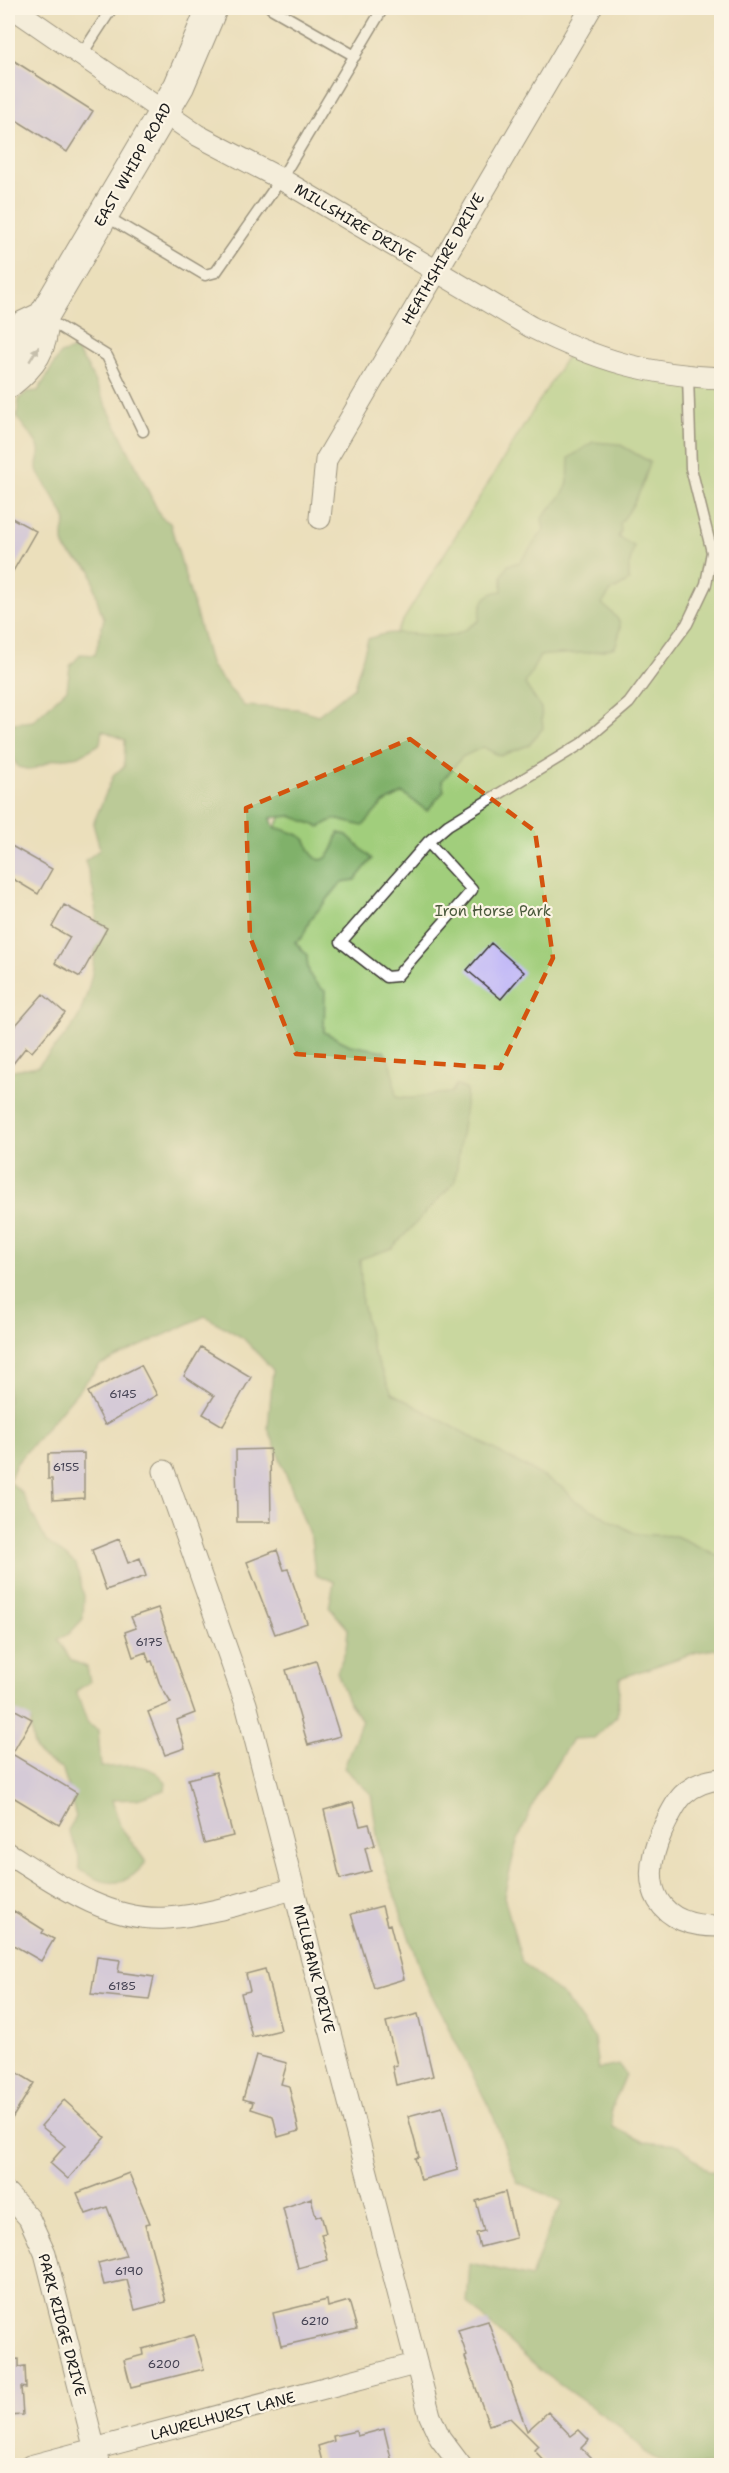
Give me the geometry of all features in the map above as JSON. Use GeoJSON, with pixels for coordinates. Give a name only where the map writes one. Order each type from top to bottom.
{"type":"FeatureCollection","features":[{"type":"Feature","properties":{"kind":"main road","name":"EAST WHIPP ROAD"},"geometry":{"type":"LineString","coordinates":[[8,383],[25,369],[43,338],[43,317],[164,111],[196,51],[212,8]]}},
{"type":"Feature","properties":{"kind":"main road","name":"EAST WHIPP ROAD"},"geometry":{"type":"LineString","coordinates":[[8,355],[24,326],[43,317]]}},
{"type":"Feature","properties":{"kind":"street","name":"MILLSHIRE DRIVE"},"geometry":{"type":"LineString","coordinates":[[13,8],[238,159],[281,179],[531,327],[572,348],[632,368],[722,378]]}},
{"type":"Feature","properties":{"kind":"street","name":"HEATHSHIRE DRIVE"},"geometry":{"type":"LineString","coordinates":[[320,518],[326,460],[591,8]]}},
{"type":"Feature","properties":{"kind":"street","name":"MILLBANK DRIVE"},"geometry":{"type":"LineString","coordinates":[[164,1471],[246,1704],[430,2416],[440,2438],[461,2466]]}},
{"type":"Feature","properties":{"kind":"street"},"geometry":{"type":"LineString","coordinates":[[722,1779],[699,1784],[683,1795],[667,1821],[650,1865],[655,1893],[665,1909],[689,1924],[722,1926]]}},
{"type":"Feature","properties":{"kind":"street"},"geometry":{"type":"LineString","coordinates":[[8,1853],[84,1899],[130,1915],[165,1918],[198,1914],[293,1889]]}},
{"type":"Feature","properties":{"kind":"street","name":"PARK RIDGE DRIVE"},"geometry":{"type":"LineString","coordinates":[[8,2194],[29,2218],[45,2253],[97,2458]]}},
{"type":"Feature","properties":{"kind":"street","name":"LAURELHURST LANE"},"geometry":{"type":"LineString","coordinates":[[30,2466],[97,2458],[415,2364]]}},
{"type":"Feature","properties":{"kind":"lane"},"geometry":{"type":"LineString","coordinates":[[82,54],[112,8]]}},
{"type":"Feature","properties":{"kind":"lane"},"geometry":{"type":"LineString","coordinates":[[271,8],[355,56]]}},
{"type":"Feature","properties":{"kind":"lane"},"geometry":{"type":"LineString","coordinates":[[104,215],[205,275],[216,272],[281,179],[382,8]]}},
{"type":"Feature","properties":{"kind":"lane"},"geometry":{"type":"LineString","coordinates":[[43,317],[107,356],[143,431]]}},
{"type":"Feature","properties":{"kind":"lane"},"geometry":{"type":"LineString","coordinates":[[428,842],[472,890],[397,976],[386,977],[341,942],[428,842],[448,825],[581,744],[629,703],[687,624],[706,584],[712,552],[691,468],[688,376]]}},
{"type":"Feature","properties":{"kind":"highlighted area"},"geometry":{"type":"Polygon","coordinates":[[[410,739],[535,831],[553,958],[500,1068],[296,1054],[250,937],[246,808],[410,739]]]}},
{"type":"Feature","properties":{"kind":"green space","name":"Iron Horse Park"},"geometry":{"type":"Polygon","coordinates":[[[572,348],[721,378],[721,1619],[368,1401],[249,869],[572,348]]]}},
{"type":"Feature","properties":{"kind":"green space"},"geometry":{"type":"Polygon","coordinates":[[[75,349],[87,366],[161,517],[170,523],[211,666],[244,706],[298,709],[318,715],[354,687],[368,639],[389,633],[450,636],[465,630],[479,621],[482,604],[487,596],[502,591],[502,576],[508,565],[520,562],[544,530],[542,519],[564,493],[567,485],[569,458],[593,442],[619,444],[650,462],[638,494],[620,523],[621,531],[618,537],[634,546],[629,566],[629,581],[610,592],[602,604],[614,614],[619,623],[620,632],[615,647],[596,652],[540,656],[525,684],[541,708],[543,728],[529,745],[500,756],[483,747],[462,757],[442,781],[444,791],[427,811],[403,793],[382,804],[363,826],[334,819],[320,827],[291,816],[271,818],[274,827],[305,839],[311,853],[318,859],[323,860],[327,857],[338,833],[347,835],[372,859],[355,880],[342,882],[310,920],[302,938],[295,942],[307,955],[309,972],[313,980],[325,991],[324,1032],[350,1045],[384,1051],[392,1067],[396,1097],[410,1098],[451,1093],[456,1085],[467,1090],[455,1182],[392,1248],[360,1259],[362,1303],[373,1352],[392,1393],[564,1488],[574,1500],[636,1534],[676,1536],[721,1557],[721,1648],[697,1652],[620,1678],[617,1716],[594,1738],[572,1739],[537,1795],[516,1845],[504,1896],[522,1962],[565,1998],[594,2038],[598,2069],[619,2065],[626,2075],[611,2110],[613,2127],[644,2142],[679,2145],[708,2171],[721,2174],[721,2465],[666,2465],[644,2452],[620,2427],[543,2373],[467,2303],[470,2263],[531,2277],[550,2226],[563,2202],[517,2182],[493,2115],[423,1978],[379,1849],[371,1794],[344,1768],[362,1720],[349,1704],[337,1672],[346,1649],[348,1629],[329,1607],[334,1582],[315,1574],[311,1539],[268,1428],[273,1370],[243,1338],[205,1316],[100,1365],[16,1464],[9,1481],[22,1493],[46,1541],[76,1564],[84,1596],[83,1619],[69,1634],[58,1639],[71,1660],[87,1667],[90,1682],[76,1691],[88,1724],[98,1730],[101,1767],[144,1767],[166,1782],[165,1790],[137,1799],[112,1800],[120,1826],[146,1862],[138,1871],[122,1881],[106,1882],[79,1869],[79,1856],[68,1830],[76,1817],[63,1770],[37,1752],[32,1739],[31,1721],[8,1709],[8,1226],[10,1225],[8,1215],[8,1071],[38,1066],[68,1032],[81,1011],[92,975],[96,936],[94,897],[85,861],[100,849],[93,824],[114,774],[124,767],[125,740],[102,730],[100,744],[79,756],[53,760],[31,770],[18,767],[8,749],[8,729],[14,723],[33,721],[67,689],[70,666],[81,654],[95,655],[104,618],[97,600],[91,570],[71,555],[64,546],[63,531],[66,521],[38,472],[37,445],[17,417],[19,399],[27,392],[38,391],[60,354],[75,349]]]}},
{"type":"Feature","properties":{"kind":"building"},"geometry":{"type":"Polygon","coordinates":[[[8,57],[93,111],[67,152],[8,115],[8,57]]]}},
{"type":"Feature","properties":{"kind":"building"},"geometry":{"type":"Polygon","coordinates":[[[8,516],[36,531],[8,580],[8,516]]]}},
{"type":"Feature","properties":{"kind":"building"},"geometry":{"type":"Polygon","coordinates":[[[8,844],[52,869],[38,894],[8,876],[8,844]]]}},
{"type":"Feature","properties":{"kind":"building"},"geometry":{"type":"Polygon","coordinates":[[[64,905],[107,928],[80,977],[55,963],[70,937],[52,927],[64,905]]]}},
{"type":"Feature","properties":{"kind":"building"},"geometry":{"type":"Polygon","coordinates":[[[491,943],[524,972],[501,999],[467,970],[491,943]]]}},
{"type":"Feature","properties":{"kind":"building"},"geometry":{"type":"Polygon","coordinates":[[[43,994],[65,1013],[32,1052],[26,1047],[8,1070],[8,1034],[43,994]]]}},
{"type":"Feature","properties":{"kind":"building"},"geometry":{"type":"Polygon","coordinates":[[[201,1347],[251,1377],[223,1426],[203,1414],[214,1396],[184,1376],[201,1347]]]}},
{"type":"Feature","properties":{"kind":"building"},"geometry":{"type":"Polygon","coordinates":[[[141,1365],[157,1395],[105,1425],[88,1392],[141,1365]]]}},
{"type":"Feature","properties":{"kind":"building"},"geometry":{"type":"Polygon","coordinates":[[[270,1449],[271,1522],[237,1522],[236,1450],[270,1449]]]}},
{"type":"Feature","properties":{"kind":"building"},"geometry":{"type":"Polygon","coordinates":[[[84,1453],[84,1498],[53,1500],[52,1479],[48,1479],[48,1454],[84,1453]]]}},
{"type":"Feature","properties":{"kind":"building"},"geometry":{"type":"Polygon","coordinates":[[[119,1539],[128,1563],[140,1558],[146,1576],[106,1590],[92,1550],[119,1539]]]}},
{"type":"Feature","properties":{"kind":"building"},"geometry":{"type":"Polygon","coordinates":[[[277,1550],[284,1570],[288,1569],[307,1623],[275,1634],[247,1562],[277,1550]]]}},
{"type":"Feature","properties":{"kind":"building"},"geometry":{"type":"Polygon","coordinates":[[[158,1608],[195,1713],[177,1720],[185,1748],[165,1755],[148,1712],[171,1703],[160,1685],[152,1661],[149,1662],[146,1652],[133,1657],[125,1632],[136,1628],[131,1617],[158,1608]]]}},
{"type":"Feature","properties":{"kind":"building"},"geometry":{"type":"Polygon","coordinates":[[[316,1661],[340,1736],[308,1745],[286,1670],[316,1661]]]}},
{"type":"Feature","properties":{"kind":"building"},"geometry":{"type":"Polygon","coordinates":[[[8,1706],[32,1719],[12,1754],[77,1793],[59,1825],[8,1794],[8,1706]]]}},
{"type":"Feature","properties":{"kind":"building"},"geometry":{"type":"Polygon","coordinates":[[[216,1772],[233,1836],[204,1843],[188,1779],[216,1772]]]}},
{"type":"Feature","properties":{"kind":"building"},"geometry":{"type":"Polygon","coordinates":[[[353,1802],[360,1826],[369,1824],[375,1845],[365,1848],[371,1871],[340,1879],[324,1810],[353,1802]]]}},
{"type":"Feature","properties":{"kind":"building"},"geometry":{"type":"Polygon","coordinates":[[[382,1906],[387,1925],[390,1924],[404,1979],[374,1988],[351,1914],[382,1906]]]}},
{"type":"Feature","properties":{"kind":"building"},"geometry":{"type":"Polygon","coordinates":[[[14,1911],[44,1930],[42,1933],[54,1939],[41,1961],[8,1942],[8,1920],[14,1911]]]}},
{"type":"Feature","properties":{"kind":"building"},"geometry":{"type":"Polygon","coordinates":[[[97,1957],[120,1960],[118,1972],[154,1977],[149,2000],[91,1994],[97,1957]]]}},
{"type":"Feature","properties":{"kind":"building"},"geometry":{"type":"Polygon","coordinates":[[[265,1969],[281,2030],[252,2037],[241,1993],[250,1991],[246,1974],[265,1969]]]}},
{"type":"Feature","properties":{"kind":"building"},"geometry":{"type":"Polygon","coordinates":[[[418,2014],[433,2076],[396,2085],[392,2066],[397,2065],[386,2022],[418,2014]]]}},
{"type":"Feature","properties":{"kind":"building"},"geometry":{"type":"Polygon","coordinates":[[[256,2055],[287,2063],[281,2084],[289,2086],[299,2131],[278,2137],[273,2116],[251,2109],[253,2102],[243,2099],[256,2055]]]}},
{"type":"Feature","properties":{"kind":"building"},"geometry":{"type":"Polygon","coordinates":[[[8,2067],[34,2083],[8,2125],[8,2067]]]}},
{"type":"Feature","properties":{"kind":"building"},"geometry":{"type":"Polygon","coordinates":[[[64,2100],[105,2137],[68,2179],[50,2163],[65,2146],[41,2126],[64,2100]]]}},
{"type":"Feature","properties":{"kind":"building"},"geometry":{"type":"Polygon","coordinates":[[[442,2107],[458,2170],[421,2180],[415,2158],[419,2157],[408,2116],[442,2107]]]}},
{"type":"Feature","properties":{"kind":"building"},"geometry":{"type":"Polygon","coordinates":[[[129,2173],[150,2223],[145,2224],[166,2302],[135,2310],[127,2280],[104,2285],[98,2263],[126,2256],[107,2207],[86,2214],[77,2193],[129,2173]]]}},
{"type":"Feature","properties":{"kind":"building"},"geometry":{"type":"Polygon","coordinates":[[[505,2192],[516,2238],[480,2247],[476,2233],[484,2231],[476,2201],[505,2192]]]}},
{"type":"Feature","properties":{"kind":"building"},"geometry":{"type":"Polygon","coordinates":[[[311,2198],[316,2217],[321,2215],[326,2233],[321,2234],[328,2260],[298,2268],[283,2208],[311,2198]]]}},
{"type":"Feature","properties":{"kind":"building"},"geometry":{"type":"Polygon","coordinates":[[[327,2300],[328,2307],[349,2301],[357,2329],[281,2346],[273,2313],[327,2300]]]}},
{"type":"Feature","properties":{"kind":"building"},"geometry":{"type":"Polygon","coordinates":[[[488,2321],[527,2431],[548,2412],[571,2436],[579,2430],[589,2440],[581,2448],[599,2466],[549,2466],[534,2450],[538,2446],[510,2418],[489,2425],[458,2330],[488,2321]]]}},
{"type":"Feature","properties":{"kind":"building"},"geometry":{"type":"Polygon","coordinates":[[[194,2335],[204,2369],[131,2387],[124,2360],[143,2355],[142,2349],[194,2335]]]}},
{"type":"Feature","properties":{"kind":"building"},"geometry":{"type":"Polygon","coordinates":[[[19,2359],[19,2367],[25,2366],[26,2388],[21,2387],[23,2415],[8,2416],[8,2360],[19,2359]]]}},
{"type":"Feature","properties":{"kind":"building"},"geometry":{"type":"Polygon","coordinates":[[[384,2429],[392,2462],[378,2466],[323,2466],[318,2446],[334,2441],[333,2436],[356,2431],[357,2436],[384,2429]]]}}]}
